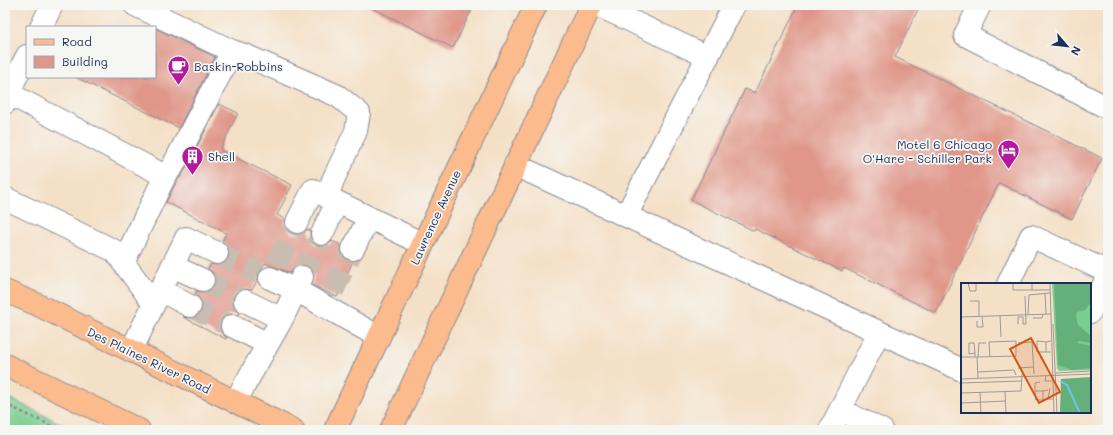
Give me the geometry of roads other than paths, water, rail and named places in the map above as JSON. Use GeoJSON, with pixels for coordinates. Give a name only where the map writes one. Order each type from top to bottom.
{"type":"FeatureCollection","features":[{"type":"Feature","properties":{"kind":"main road","name":"Lawrence Avenue"},"geometry":{"type":"LineString","coordinates":[[335,430],[536,5]]}},
{"type":"Feature","properties":{"kind":"main road"},"geometry":{"type":"LineString","coordinates":[[391,430],[591,5]]}},
{"type":"Feature","properties":{"kind":"main road","name":"Des Plaines River Road"},"geometry":{"type":"LineString","coordinates":[[5,290],[293,430]]}},
{"type":"Feature","properties":{"kind":"main road"},"geometry":{"type":"LineString","coordinates":[[5,365],[139,430]]}},
{"type":"Feature","properties":{"kind":"street"},"geometry":{"type":"LineString","coordinates":[[42,26],[52,5]]}},
{"type":"Feature","properties":{"kind":"street"},"geometry":{"type":"LineString","coordinates":[[135,5],[232,51],[247,56],[338,96],[359,113],[356,132],[333,180],[332,200],[322,234]]}},
{"type":"Feature","properties":{"kind":"street"},"geometry":{"type":"LineString","coordinates":[[597,5],[708,57]]}},
{"type":"Feature","properties":{"kind":"street"},"geometry":{"type":"LineString","coordinates":[[626,216],[734,5]]}},
{"type":"Feature","properties":{"kind":"street"},"geometry":{"type":"LineString","coordinates":[[980,5],[965,35],[1108,108]]}},
{"type":"Feature","properties":{"kind":"street"},"geometry":{"type":"LineString","coordinates":[[123,263],[165,176],[174,166],[232,51]]}},
{"type":"Feature","properties":{"kind":"street"},"geometry":{"type":"LineString","coordinates":[[26,58],[7,98],[165,176]]}},
{"type":"Feature","properties":{"kind":"street"},"geometry":{"type":"LineString","coordinates":[[515,165],[961,370]]}},
{"type":"Feature","properties":{"kind":"street"},"geometry":{"type":"LineString","coordinates":[[297,222],[312,190],[423,244]]}},
{"type":"Feature","properties":{"kind":"street"},"geometry":{"type":"LineString","coordinates":[[5,198],[115,251],[123,263],[157,297],[190,306]]}},
{"type":"Feature","properties":{"kind":"street"},"geometry":{"type":"LineString","coordinates":[[353,249],[369,218]]}},
{"type":"Feature","properties":{"kind":"street"},"geometry":{"type":"LineString","coordinates":[[1008,283],[1031,236],[1108,272]]}},
{"type":"Feature","properties":{"kind":"street"},"geometry":{"type":"LineString","coordinates":[[130,351],[186,238],[217,253]]}},
{"type":"Feature","properties":{"kind":"street"},"geometry":{"type":"LineString","coordinates":[[172,266],[203,280]]}},
{"type":"Feature","properties":{"kind":"street"},"geometry":{"type":"LineString","coordinates":[[269,272],[299,283],[329,299],[379,337]]}},
{"type":"Feature","properties":{"kind":"street"},"geometry":{"type":"LineString","coordinates":[[1091,310],[1108,276]]}},
{"type":"Feature","properties":{"kind":"street"},"geometry":{"type":"LineString","coordinates":[[235,402],[282,318],[299,283]]}},
{"type":"Feature","properties":{"kind":"street"},"geometry":{"type":"LineString","coordinates":[[245,301],[282,318]]}},
{"type":"Feature","properties":{"kind":"street"},"geometry":{"type":"LineString","coordinates":[[232,326],[268,344]]}},
{"type":"Feature","properties":{"kind":"street"},"geometry":{"type":"LineString","coordinates":[[830,430],[879,332]]}},
{"type":"Feature","properties":{"kind":"street"},"geometry":{"type":"LineString","coordinates":[[840,410],[882,430]]}},
{"type":"Feature","properties":{"kind":"tunnel"},"geometry":{"type":"LineString","coordinates":[[277,264],[297,222]]}},
{"type":"Feature","properties":{"kind":"tunnel"},"geometry":{"type":"LineString","coordinates":[[302,276],[322,234]]}},
{"type":"Feature","properties":{"kind":"tunnel"},"geometry":{"type":"LineString","coordinates":[[333,291],[353,249]]}},
{"type":"Feature","properties":{"kind":"tunnel"},"geometry":{"type":"LineString","coordinates":[[217,253],[259,273]]}},
{"type":"Feature","properties":{"kind":"tunnel"},"geometry":{"type":"LineString","coordinates":[[203,280],[245,301]]}},
{"type":"Feature","properties":{"kind":"tunnel"},"geometry":{"type":"LineString","coordinates":[[190,306],[232,326]]}},
{"type":"Feature","properties":{"kind":"place","name":"Baskin-Robbins"},"geometry":{"type":"Point","coordinates":[179,86]}},
{"type":"Feature","properties":{"kind":"place","name":"Motel 6 Chicago O'Hare - Schiller Park"},"geometry":{"type":"Point","coordinates":[1008,170]}},
{"type":"Feature","properties":{"kind":"place","name":"Shell"},"geometry":{"type":"Point","coordinates":[192,176]}}]}
